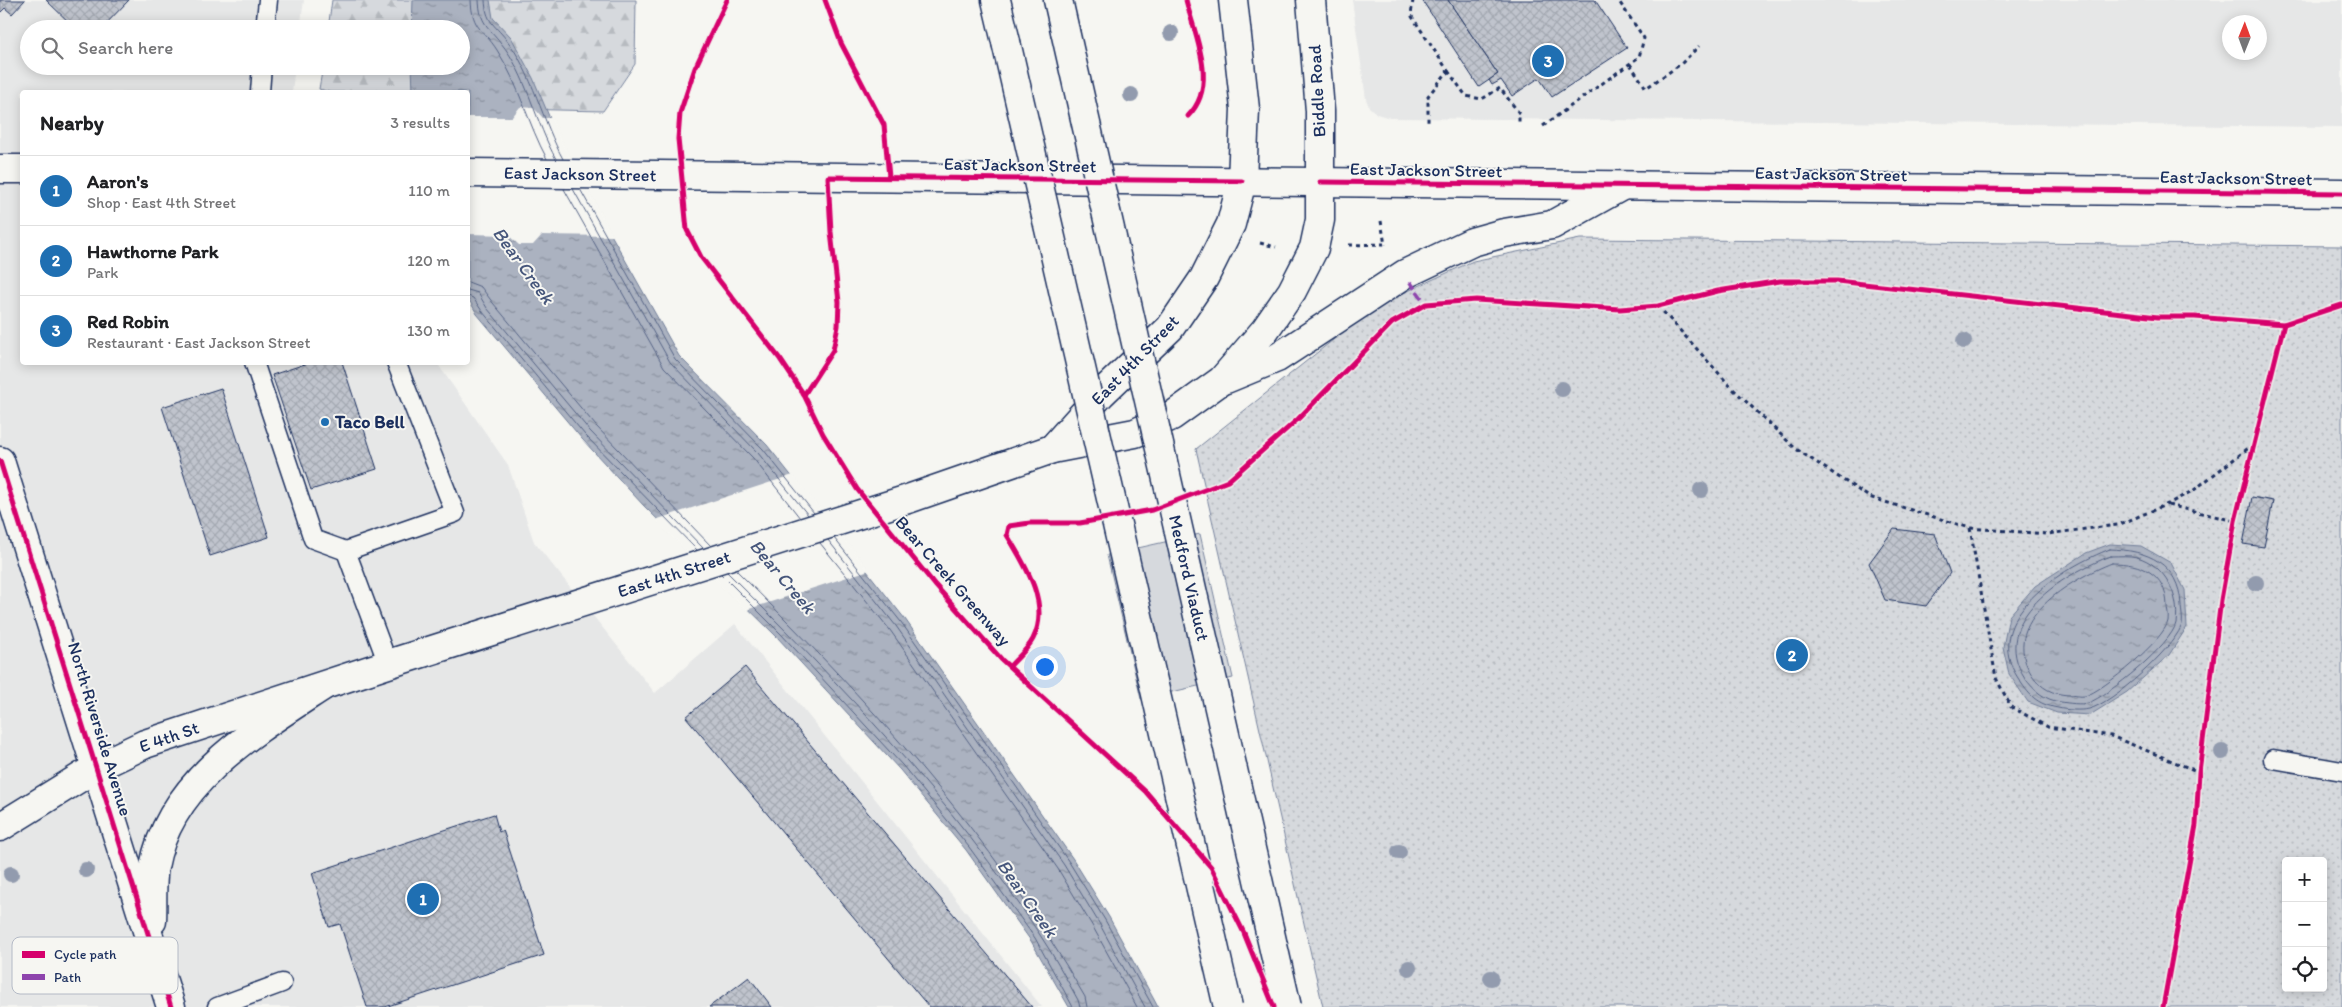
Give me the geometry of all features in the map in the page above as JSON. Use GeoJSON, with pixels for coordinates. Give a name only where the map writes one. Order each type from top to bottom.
{"type":"FeatureCollection","features":[{"type":"Feature","properties":{"kind":"main road"},"geometry":{"type":"LineString","coordinates":[[996,0],[1228,1007]]}},
{"type":"Feature","properties":{"kind":"main road","name":"Medford Viaduct"},"geometry":{"type":"LineString","coordinates":[[1058,0],[1287,1007]]}},
{"type":"Feature","properties":{"kind":"main road"},"geometry":{"type":"LineString","coordinates":[[1233,0],[1245,109],[1242,181]]}},
{"type":"Feature","properties":{"kind":"main road","name":"Biddle Road"},"geometry":{"type":"LineString","coordinates":[[1310,0],[1320,111],[1320,182]]}},
{"type":"Feature","properties":{"kind":"main road"},"geometry":{"type":"LineString","coordinates":[[0,169],[20,169]]}},
{"type":"Feature","properties":{"kind":"main road","name":"East Jackson Street"},"geometry":{"type":"LineString","coordinates":[[470,173],[2342,193]]}},
{"type":"Feature","properties":{"kind":"main road","name":"East 4th Street"},"geometry":{"type":"LineString","coordinates":[[1052,449],[1101,394],[1164,334],[1188,304],[1204,278],[1230,224],[1242,181]]}},
{"type":"Feature","properties":{"kind":"main road","name":"East 4th Street"},"geometry":{"type":"LineString","coordinates":[[323,686],[908,499],[1052,449],[1135,433],[1172,416],[1222,380],[1265,330],[1309,261],[1320,220],[1320,182]]}},
{"type":"Feature","properties":{"kind":"main road"},"geometry":{"type":"LineString","coordinates":[[1222,380],[1277,358],[1405,274],[1472,242],[1504,233],[1552,225],[1623,185]]}},
{"type":"Feature","properties":{"kind":"main road","name":"North Riverside Avenue"},"geometry":{"type":"LineString","coordinates":[[0,461],[149,937]]}},
{"type":"Feature","properties":{"kind":"main road"},"geometry":{"type":"LineString","coordinates":[[151,937],[154,868],[163,836],[180,804],[205,775],[251,732],[323,686]]}},
{"type":"Feature","properties":{"kind":"main road","name":"E 4th St"},"geometry":{"type":"LineString","coordinates":[[0,827],[97,767],[145,744],[323,686]]}},
{"type":"Feature","properties":{"kind":"main road","name":"North Riverside Avenue"},"geometry":{"type":"LineString","coordinates":[[167,994],[171,1007]]}},
{"type":"Feature","properties":{"kind":"lane"},"geometry":{"type":"LineString","coordinates":[[267,20],[268,0]]}},
{"type":"Feature","properties":{"kind":"lane"},"geometry":{"type":"LineString","coordinates":[[260,90],[261,75]]}},
{"type":"Feature","properties":{"kind":"lane"},"geometry":{"type":"LineString","coordinates":[[255,365],[314,540],[346,551],[454,513],[397,365]]}},
{"type":"Feature","properties":{"kind":"lane"},"geometry":{"type":"LineString","coordinates":[[346,551],[388,664]]}},
{"type":"Feature","properties":{"kind":"lane"},"geometry":{"type":"LineString","coordinates":[[2273,759],[2342,771]]}},
{"type":"Feature","properties":{"kind":"lane"},"geometry":{"type":"LineString","coordinates":[[217,1007],[282,983]]}},
{"type":"Feature","properties":{"kind":"path"},"geometry":{"type":"LineString","coordinates":[[1413,0],[1411,15],[1466,96],[1482,99],[1500,88],[1519,113],[1519,125]]}},
{"type":"Feature","properties":{"kind":"path"},"geometry":{"type":"LineString","coordinates":[[1543,126],[1640,58],[1644,38],[1618,0]]}},
{"type":"Feature","properties":{"kind":"path"},"geometry":{"type":"LineString","coordinates":[[1630,64],[1646,88],[1681,64],[1698,46]]}},
{"type":"Feature","properties":{"kind":"path"},"geometry":{"type":"LineString","coordinates":[[1428,124],[1428,96],[1448,71]]}},
{"type":"Feature","properties":{"kind":"path"},"geometry":{"type":"LineString","coordinates":[[1348,245],[1384,244]]}},
{"type":"Feature","properties":{"kind":"path"},"geometry":{"type":"LineString","coordinates":[[1649,307],[1667,304]]}},
{"type":"Feature","properties":{"kind":"path"},"geometry":{"type":"LineString","coordinates":[[1658,306],[1733,389],[1796,449],[1870,496],[1970,528],[2047,534],[2118,525],[2168,504],[2194,490],[2255,442]]}},
{"type":"Feature","properties":{"kind":"path"},"geometry":{"type":"LineString","coordinates":[[2252,451],[2257,434]]}},
{"type":"Feature","properties":{"kind":"path"},"geometry":{"type":"LineString","coordinates":[[2168,504],[2235,521]]}},
{"type":"Feature","properties":{"kind":"path"},"geometry":{"type":"LineString","coordinates":[[2234,530],[2238,512]]}},
{"type":"Feature","properties":{"kind":"path"},"geometry":{"type":"LineString","coordinates":[[1970,528],[1996,678],[2011,706],[2048,727],[2111,736],[2199,772]]}},
{"type":"Feature","properties":{"kind":"path"},"geometry":{"type":"LineString","coordinates":[[2198,781],[2200,762]]}},
{"type":"Feature","properties":{"kind":"shaded area"},"geometry":{"type":"Polygon","coordinates":[[[0,0],[304,0],[301,20],[20,20],[20,75],[294,75],[292,90],[20,90],[20,365],[438,365],[508,465],[534,542],[655,693],[735,624],[1042,1007],[0,1007],[0,0]]]}},
{"type":"Feature","properties":{"kind":"shaded area"},"geometry":{"type":"Polygon","coordinates":[[[1352,0],[2342,0],[2342,127],[1390,118],[1377,114],[1369,107],[1366,99],[1352,0]]]}},
{"type":"Feature","properties":{"kind":"green space"},"geometry":{"type":"Polygon","coordinates":[[[332,0],[636,0],[635,64],[603,111],[470,108],[470,90],[323,90],[319,89],[321,75],[470,75],[470,20],[329,20],[332,0]]]}},
{"type":"Feature","properties":{"kind":"green space"},"geometry":{"type":"Polygon","coordinates":[[[1580,239],[2342,246],[2342,1007],[1323,1007],[1196,449],[1343,332],[1397,296],[1473,261],[1580,239]]]}},
{"type":"Feature","properties":{"kind":"green space"},"geometry":{"type":"Polygon","coordinates":[[[1200,534],[1233,678],[1141,699],[1107,555],[1200,534]]]}},
{"type":"Feature","properties":{"kind":"water","name":"Bear Creek"},"geometry":{"type":"Polygon","coordinates":[[[413,0],[490,0],[493,18],[511,37],[533,78],[562,147],[679,356],[767,445],[905,619],[1073,859],[1109,917],[1158,1007],[1069,1007],[1031,941],[966,850],[900,770],[777,637],[644,506],[582,439],[477,314],[470,302],[470,90],[413,90],[412,75],[470,75],[470,20],[412,20],[413,0]]]}},
{"type":"Feature","properties":{"kind":"water"},"geometry":{"type":"Polygon","coordinates":[[[2110,544],[2141,546],[2171,563],[2185,590],[2187,627],[2169,655],[2127,692],[2090,715],[2057,713],[2028,702],[2009,674],[2003,647],[2009,616],[2035,586],[2086,553],[2110,544]]]}},
{"type":"Feature","properties":{"kind":"pier"},"geometry":{"type":"Polygon","coordinates":[[[520,107],[534,108],[543,118],[552,118],[564,146],[613,236],[542,235],[533,245],[519,245],[508,235],[470,234],[470,117],[512,117],[520,107]]]}},
{"type":"Feature","properties":{"kind":"pier"},"geometry":{"type":"Polygon","coordinates":[[[793,475],[869,570],[746,610],[655,520],[793,475]]]}},
{"type":"Feature","properties":{"kind":"building"},"geometry":{"type":"Polygon","coordinates":[[[0,0],[25,0],[12,14],[5,8],[0,13],[0,0]]]}},
{"type":"Feature","properties":{"kind":"building"},"geometry":{"type":"Polygon","coordinates":[[[46,0],[129,0],[110,20],[67,20],[46,0]]]}},
{"type":"Feature","properties":{"kind":"building"},"geometry":{"type":"Polygon","coordinates":[[[1422,0],[1448,0],[1498,74],[1479,87],[1422,0]]]}},
{"type":"Feature","properties":{"kind":"building"},"geometry":{"type":"Polygon","coordinates":[[[1448,0],[1595,0],[1627,48],[1552,97],[1539,78],[1512,96],[1501,80],[1492,85],[1489,80],[1498,74],[1448,0]]]}},
{"type":"Feature","properties":{"kind":"building","name":"Taco Bell"},"geometry":{"type":"Polygon","coordinates":[[[302,365],[343,365],[377,469],[311,490],[272,375],[302,365]]]}},
{"type":"Feature","properties":{"kind":"building"},"geometry":{"type":"Polygon","coordinates":[[[221,388],[269,537],[210,556],[162,407],[221,388]]]}},
{"type":"Feature","properties":{"kind":"building"},"geometry":{"type":"Polygon","coordinates":[[[2252,497],[2273,501],[2264,547],[2243,544],[2252,497]]]}},
{"type":"Feature","properties":{"kind":"building"},"geometry":{"type":"Polygon","coordinates":[[[1894,529],[1935,534],[1950,573],[1926,606],[1885,600],[1869,563],[1894,529]]]}},
{"type":"Feature","properties":{"kind":"building"},"geometry":{"type":"Polygon","coordinates":[[[745,667],[1032,1007],[929,1007],[686,717],[745,667]]]}},
{"type":"Feature","properties":{"kind":"building"},"geometry":{"type":"Polygon","coordinates":[[[494,814],[499,832],[503,830],[544,955],[385,1007],[367,1007],[340,924],[329,927],[312,873],[494,814]]]}},
{"type":"Feature","properties":{"kind":"building"},"geometry":{"type":"Polygon","coordinates":[[[749,977],[772,1007],[709,1007],[736,987],[749,977]]]}},
{"type":"Feature","properties":{"kind":"marked path"},"geometry":{"type":"LineString","coordinates":[[1410,282],[1426,304]]}},
{"type":"Feature","properties":{"kind":"cycle path","name":"Bear Creek Greenway"},"geometry":{"type":"LineString","coordinates":[[727,0],[695,68],[680,113],[678,139],[687,230],[701,257],[780,359],[804,395],[823,434],[857,489],[935,585],[1002,660],[1146,792],[1211,867],[1244,933],[1274,1007]]}},
{"type":"Feature","properties":{"kind":"cycle path"},"geometry":{"type":"LineString","coordinates":[[825,0],[841,43],[884,125],[889,177]]}},
{"type":"Feature","properties":{"kind":"cycle path"},"geometry":{"type":"LineString","coordinates":[[1186,0],[1199,45],[1203,75],[1202,90],[1197,104],[1188,116]]}},
{"type":"Feature","properties":{"kind":"cycle path"},"geometry":{"type":"LineString","coordinates":[[804,395],[833,350],[838,326],[839,302],[831,232],[828,177],[1242,181]]}},
{"type":"Feature","properties":{"kind":"cycle path"},"geometry":{"type":"LineString","coordinates":[[1320,182],[2342,193]]}},
{"type":"Feature","properties":{"kind":"cycle path"},"geometry":{"type":"LineString","coordinates":[[1010,666],[1031,643],[1038,626],[1039,612],[1034,585],[1007,535],[1009,526],[1030,523],[1080,523],[1152,510],[1228,481],[1298,419],[1392,323],[1426,304],[1476,300],[1620,309],[1658,306],[1718,291],[1780,281],[1837,281],[2158,317],[2195,317],[2284,324],[2342,305]]}},
{"type":"Feature","properties":{"kind":"cycle path"},"geometry":{"type":"LineString","coordinates":[[2163,1007],[2196,825],[2199,772],[2221,600],[2235,521],[2284,324]]}},
{"type":"Feature","properties":{"kind":"cycle path"},"geometry":{"type":"LineString","coordinates":[[0,461],[149,937]]}},
{"type":"Feature","properties":{"kind":"cycle path"},"geometry":{"type":"LineString","coordinates":[[167,994],[171,1007]]}},
{"type":"Feature","properties":{"kind":"place","name":"Red Robin"},"geometry":{"type":"Point","coordinates":[1548,61]}},
{"type":"Feature","properties":{"kind":"place","name":"Taco Bell"},"geometry":{"type":"Point","coordinates":[325,422]}},
{"type":"Feature","properties":{"kind":"place","name":"Hawthorne Park"},"geometry":{"type":"Point","coordinates":[1792,655]}},
{"type":"Feature","properties":{"kind":"place","name":"Aaron's"},"geometry":{"type":"Point","coordinates":[423,899]}}]}
